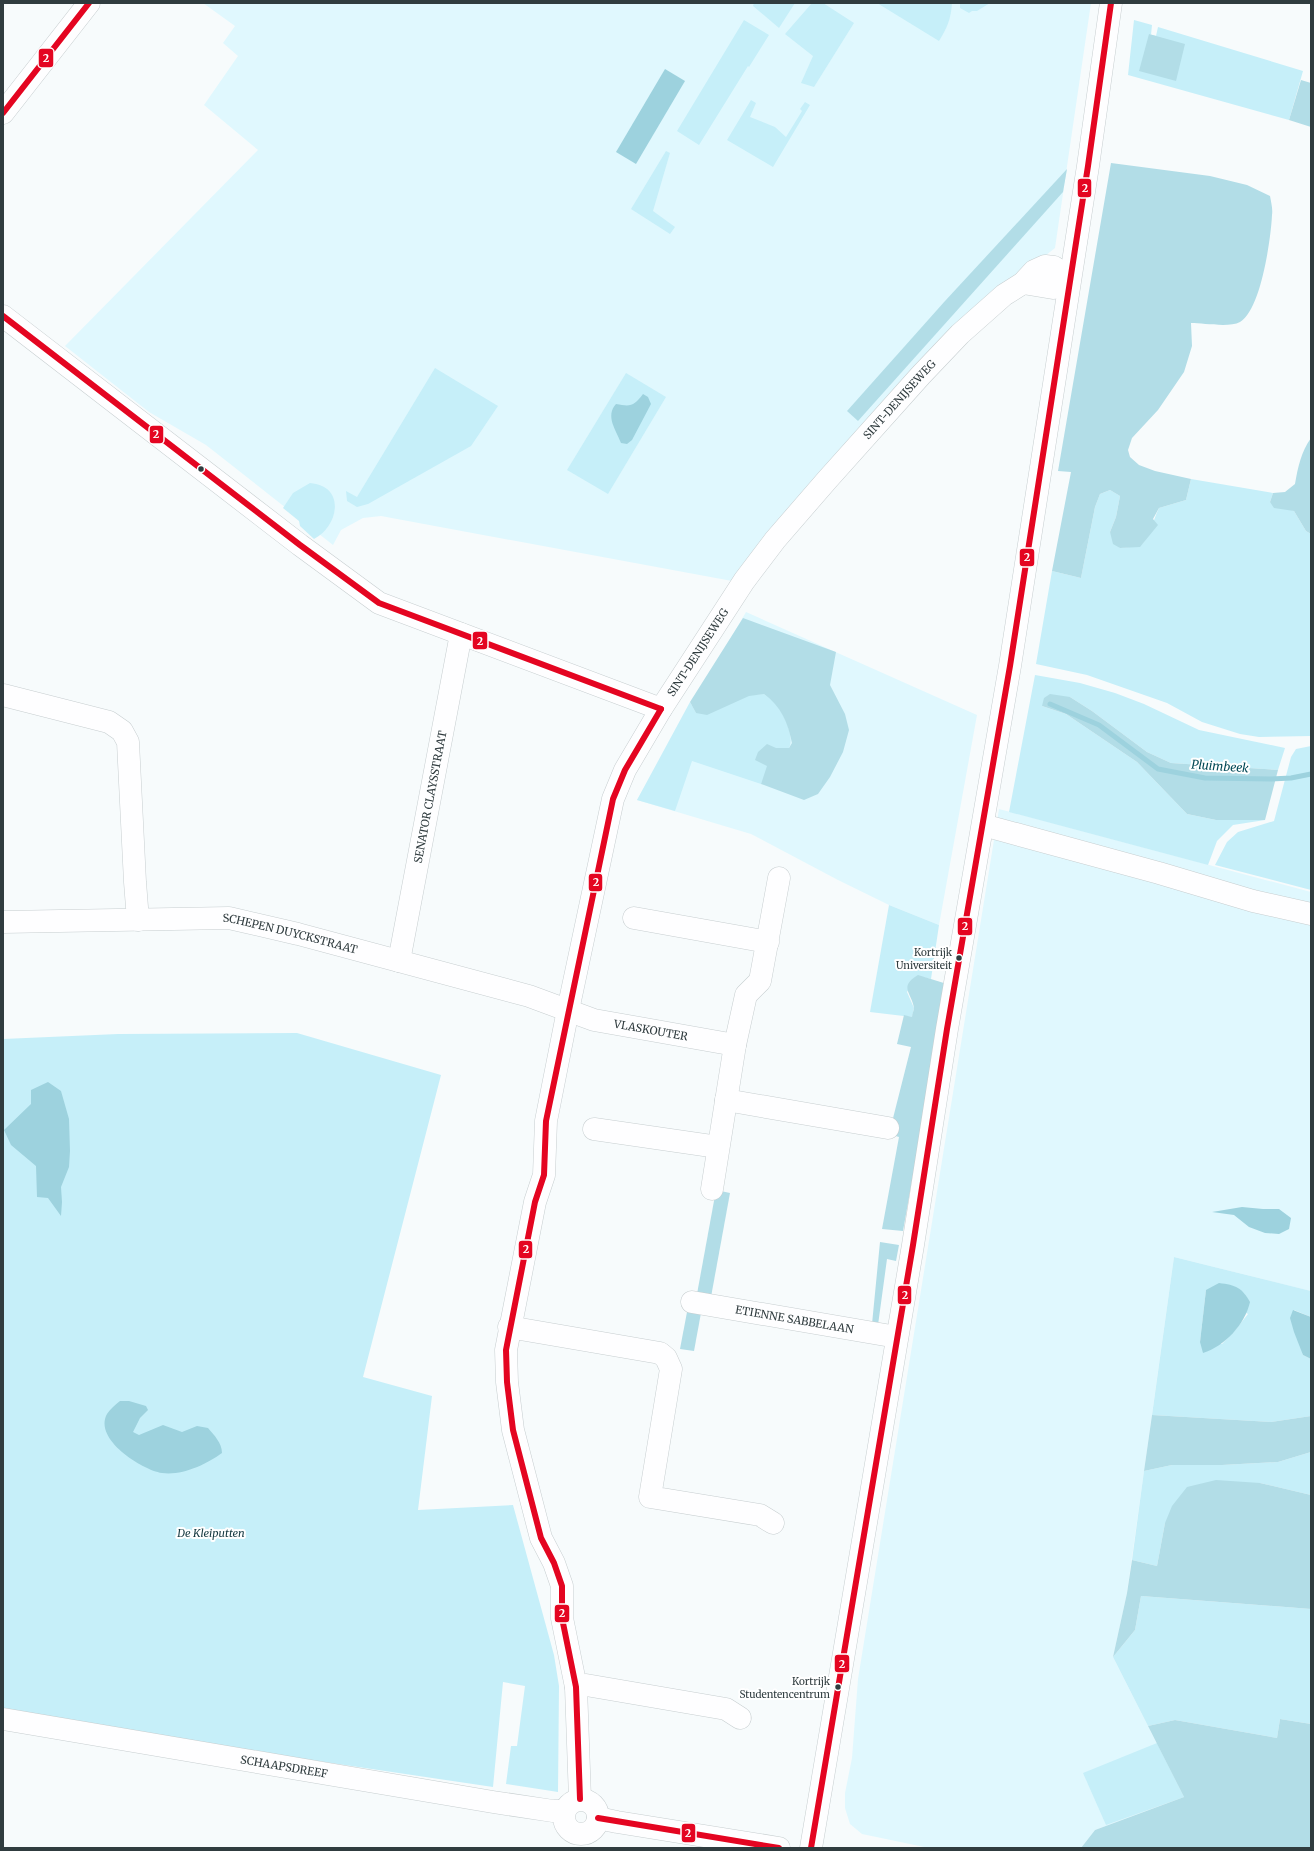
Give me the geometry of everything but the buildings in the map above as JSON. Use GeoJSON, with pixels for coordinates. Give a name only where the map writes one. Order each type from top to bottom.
{"type":"FeatureCollection","features":[{"type":"Feature","properties":{"kind":"street"},"geometry":{"type":"LineString","coordinates":[[3,113],[89,3]]}},
{"type":"Feature","properties":{"kind":"street"},"geometry":{"type":"LineString","coordinates":[[811,1848],[947,1029],[1011,658],[1088,166],[1111,3]]}},
{"type":"Feature","properties":{"kind":"street","name":"SINT-DENIJSEWEG"},"geometry":{"type":"LineString","coordinates":[[577,1841],[573,1832],[566,1826],[563,1816],[572,1805],[576,1687],[562,1618],[562,1586],[554,1562],[541,1538],[513,1430],[507,1382],[506,1350],[509,1327],[535,1202],[544,1175],[546,1121],[613,799],[625,770],[661,709],[744,581],[775,540],[869,432],[960,334],[1004,295],[1023,284],[1053,288],[1070,278]]}},
{"type":"Feature","properties":{"kind":"street"},"geometry":{"type":"LineString","coordinates":[[3,316],[365,594],[385,605],[661,709]]}},
{"type":"Feature","properties":{"kind":"street","name":"SENATOR CLAYSSTRAAT"},"geometry":{"type":"LineString","coordinates":[[399,961],[461,634]]}},
{"type":"Feature","properties":{"kind":"street"},"geometry":{"type":"LineString","coordinates":[[3,695],[109,722],[122,731],[128,742],[138,920]]}},
{"type":"Feature","properties":{"kind":"street"},"geometry":{"type":"LineString","coordinates":[[983,825],[1159,873],[1253,901],[1311,914]]}},
{"type":"Feature","properties":{"kind":"street"},"geometry":{"type":"LineString","coordinates":[[712,1190],[735,1045],[746,995],[760,981],[779,878]]}},
{"type":"Feature","properties":{"kind":"street","name":"SCHEPEN DUYCKSTRAAT"},"geometry":{"type":"LineString","coordinates":[[3,922],[229,918],[298,934],[529,996],[568,1010]]}},
{"type":"Feature","properties":{"kind":"street"},"geometry":{"type":"LineString","coordinates":[[634,918],[768,942]]}},
{"type":"Feature","properties":{"kind":"street","name":"VLASKOUTER"},"geometry":{"type":"LineString","coordinates":[[568,1010],[594,1020],[735,1045]]}},
{"type":"Feature","properties":{"kind":"street"},"geometry":{"type":"LineString","coordinates":[[726,1100],[888,1128]]}},
{"type":"Feature","properties":{"kind":"street"},"geometry":{"type":"LineString","coordinates":[[594,1129],[718,1147]]}},
{"type":"Feature","properties":{"kind":"street","name":"ETIENNE SABBELAAN"},"geometry":{"type":"LineString","coordinates":[[692,1302],[897,1337]]}},
{"type":"Feature","properties":{"kind":"street"},"geometry":{"type":"LineString","coordinates":[[509,1327],[660,1353],[666,1358],[671,1368],[650,1496],[760,1515],[773,1523]]}},
{"type":"Feature","properties":{"kind":"street"},"geometry":{"type":"LineString","coordinates":[[576,1687],[586,1685],[726,1709],[740,1718]]}},
{"type":"Feature","properties":{"kind":"street","name":"SCHAAPSDREEF"},"geometry":{"type":"LineString","coordinates":[[3,1719],[493,1802],[553,1811],[572,1805]]}},
{"type":"Feature","properties":{"kind":"street"},"geometry":{"type":"LineString","coordinates":[[572,1805],[592,1803],[597,1811],[598,1818],[596,1826],[577,1841]]}},
{"type":"Feature","properties":{"kind":"street"},"geometry":{"type":"LineString","coordinates":[[598,1818],[779,1848]]}},
{"type":"Feature","properties":{"kind":"shaded area"},"geometry":{"type":"Polygon","coordinates":[[[203,3],[1091,3],[1055,248],[968,317],[732,581],[381,516],[363,518],[341,530],[333,545],[206,445],[149,412],[65,346],[258,150],[204,105],[238,56],[223,43],[235,26],[203,3]]]}},
{"type":"Feature","properties":{"kind":"shaded area"},"geometry":{"type":"Polygon","coordinates":[[[1149,34],[1185,44],[1176,81],[1139,71],[1149,34]]]}},
{"type":"Feature","properties":{"kind":"shaded area"},"geometry":{"type":"Polygon","coordinates":[[[665,69],[685,81],[636,164],[616,152],[665,69]]]}},
{"type":"Feature","properties":{"kind":"shaded area"},"geometry":{"type":"Polygon","coordinates":[[[1301,80],[1311,83],[1311,127],[1289,120],[1301,80]]]}},
{"type":"Feature","properties":{"kind":"shaded area"},"geometry":{"type":"Polygon","coordinates":[[[1111,163],[1210,176],[1247,185],[1270,196],[1272,213],[1270,240],[1264,273],[1254,303],[1247,315],[1240,322],[1229,325],[1191,323],[1192,346],[1184,372],[1158,410],[1132,438],[1128,450],[1130,457],[1139,465],[1155,471],[1191,479],[1186,500],[1159,508],[1153,519],[1158,525],[1140,547],[1120,548],[1113,544],[1110,532],[1116,517],[1120,496],[1110,490],[1100,494],[1095,507],[1081,578],[1052,571],[1071,472],[1058,471],[1111,163]]]}},
{"type":"Feature","properties":{"kind":"shaded area"},"geometry":{"type":"Polygon","coordinates":[[[1067,169],[1063,192],[858,421],[847,411],[945,301],[1067,169]]]}},
{"type":"Feature","properties":{"kind":"shaded area"},"geometry":{"type":"Polygon","coordinates":[[[643,394],[648,397],[651,404],[632,440],[627,444],[621,443],[612,423],[611,413],[616,404],[632,405],[643,394]]]}},
{"type":"Feature","properties":{"kind":"shaded area"},"geometry":{"type":"Polygon","coordinates":[[[1311,438],[1311,534],[1306,531],[1294,511],[1274,508],[1270,502],[1273,493],[1285,492],[1295,484],[1302,454],[1311,438]]]}},
{"type":"Feature","properties":{"kind":"shaded area"},"geometry":{"type":"Polygon","coordinates":[[[746,612],[977,715],[939,925],[889,905],[751,834],[637,800],[746,612]]]}},
{"type":"Feature","properties":{"kind":"shaded area"},"geometry":{"type":"Polygon","coordinates":[[[743,618],[836,652],[830,685],[845,714],[849,730],[843,752],[830,777],[818,794],[804,800],[761,784],[767,766],[755,760],[758,752],[767,744],[776,748],[789,748],[792,743],[783,716],[770,699],[764,694],[749,696],[707,715],[696,713],[690,702],[743,618]]]}},
{"type":"Feature","properties":{"kind":"shaded area"},"geometry":{"type":"Polygon","coordinates":[[[1050,694],[1070,697],[1092,711],[1147,752],[1171,763],[1278,770],[1265,820],[1216,820],[1187,814],[1137,762],[1066,714],[1042,706],[1044,698],[1050,694]]]}},
{"type":"Feature","properties":{"kind":"shaded area"},"geometry":{"type":"Polygon","coordinates":[[[999,809],[1311,892],[1311,1291],[1174,1257],[1127,1593],[1113,1657],[1184,1797],[1095,1830],[1081,1848],[929,1848],[862,1834],[850,1824],[845,1808],[845,1793],[852,1758],[858,1679],[999,809]]]}},
{"type":"Feature","properties":{"kind":"shaded area"},"geometry":{"type":"Polygon","coordinates":[[[918,975],[947,984],[903,1231],[882,1229],[899,1137],[889,1134],[911,1047],[897,1044],[904,1015],[912,1017],[914,1009],[907,987],[912,979],[918,975]]]}},
{"type":"Feature","properties":{"kind":"shaded area"},"geometry":{"type":"Polygon","coordinates":[[[48,1082],[61,1091],[69,1119],[69,1167],[61,1187],[61,1216],[48,1198],[37,1197],[36,1166],[11,1145],[4,1130],[31,1104],[31,1090],[48,1082]]]}},
{"type":"Feature","properties":{"kind":"shaded area"},"geometry":{"type":"Polygon","coordinates":[[[716,1190],[730,1193],[711,1297],[697,1294],[716,1190]]]}},
{"type":"Feature","properties":{"kind":"shaded area"},"geometry":{"type":"Polygon","coordinates":[[[1242,1207],[1279,1209],[1291,1218],[1289,1229],[1279,1234],[1265,1233],[1249,1227],[1234,1215],[1212,1212],[1242,1207]]]}},
{"type":"Feature","properties":{"kind":"shaded area"},"geometry":{"type":"Polygon","coordinates":[[[880,1242],[899,1245],[896,1261],[887,1259],[878,1325],[872,1324],[880,1242]]]}},
{"type":"Feature","properties":{"kind":"shaded area"},"geometry":{"type":"Polygon","coordinates":[[[1219,1283],[1238,1288],[1244,1293],[1250,1302],[1244,1318],[1233,1333],[1219,1345],[1203,1353],[1200,1342],[1206,1290],[1219,1283]]]}},
{"type":"Feature","properties":{"kind":"shaded area"},"geometry":{"type":"Polygon","coordinates":[[[1293,1310],[1311,1317],[1311,1359],[1303,1355],[1294,1332],[1290,1318],[1293,1310]]]}},
{"type":"Feature","properties":{"kind":"shaded area"},"geometry":{"type":"Polygon","coordinates":[[[687,1312],[701,1313],[694,1351],[680,1349],[687,1312]]]}},
{"type":"Feature","properties":{"kind":"shaded area"},"geometry":{"type":"Polygon","coordinates":[[[120,1401],[129,1401],[146,1406],[148,1410],[140,1418],[133,1432],[139,1435],[163,1425],[182,1432],[197,1426],[208,1428],[219,1443],[222,1453],[202,1465],[178,1473],[162,1473],[153,1471],[143,1466],[122,1452],[113,1443],[107,1433],[105,1424],[107,1414],[120,1401]]]}},
{"type":"Feature","properties":{"kind":"shaded area"},"geometry":{"type":"Polygon","coordinates":[[[1152,1415],[1271,1422],[1311,1416],[1311,1452],[1278,1462],[1222,1465],[1172,1465],[1144,1471],[1152,1415]]]}},
{"type":"Feature","properties":{"kind":"shaded area"},"geometry":{"type":"Polygon","coordinates":[[[1216,1480],[1260,1483],[1311,1495],[1311,1609],[1141,1596],[1135,1630],[1113,1657],[1127,1593],[1132,1560],[1157,1566],[1165,1523],[1172,1506],[1187,1487],[1216,1480]]]}},
{"type":"Feature","properties":{"kind":"shaded area"},"geometry":{"type":"Polygon","coordinates":[[[1280,1719],[1311,1724],[1311,1848],[1081,1848],[1095,1830],[1184,1797],[1148,1726],[1175,1720],[1277,1738],[1280,1719]]]}},
{"type":"Feature","properties":{"kind":"green space"},"geometry":{"type":"Polygon","coordinates":[[[754,3],[795,3],[779,28],[753,6],[754,3]]]}},
{"type":"Feature","properties":{"kind":"green space"},"geometry":{"type":"Polygon","coordinates":[[[812,3],[823,3],[854,23],[814,87],[801,83],[813,56],[785,34],[812,3]]]}},
{"type":"Feature","properties":{"kind":"green space"},"geometry":{"type":"Polygon","coordinates":[[[877,3],[952,3],[948,23],[939,41],[877,3]]]}},
{"type":"Feature","properties":{"kind":"green space"},"geometry":{"type":"Polygon","coordinates":[[[960,3],[990,3],[977,11],[972,11],[969,13],[960,8],[960,3]]]}},
{"type":"Feature","properties":{"kind":"green space"},"geometry":{"type":"Polygon","coordinates":[[[744,20],[769,35],[699,145],[677,131],[744,20]]]}},
{"type":"Feature","properties":{"kind":"green space"},"geometry":{"type":"Polygon","coordinates":[[[1134,20],[1152,25],[1151,35],[1156,36],[1158,27],[1303,71],[1289,120],[1128,75],[1134,20]]]}},
{"type":"Feature","properties":{"kind":"green space"},"geometry":{"type":"Polygon","coordinates":[[[751,100],[756,103],[750,117],[775,127],[786,137],[802,111],[800,109],[805,102],[810,105],[773,167],[727,140],[751,100]]]}},
{"type":"Feature","properties":{"kind":"green space"},"geometry":{"type":"Polygon","coordinates":[[[666,151],[670,153],[653,211],[675,227],[670,234],[631,209],[666,151]]]}},
{"type":"Feature","properties":{"kind":"green space"},"geometry":{"type":"Polygon","coordinates":[[[435,368],[498,406],[471,446],[368,504],[357,507],[347,501],[346,491],[357,497],[435,368]]]}},
{"type":"Feature","properties":{"kind":"green space"},"geometry":{"type":"Polygon","coordinates":[[[626,373],[666,397],[608,494],[567,470],[626,373]]]}},
{"type":"Feature","properties":{"kind":"green space"},"geometry":{"type":"Polygon","coordinates":[[[1191,479],[1273,493],[1270,502],[1294,511],[1306,531],[1311,534],[1311,736],[1259,737],[1240,734],[1202,722],[1167,703],[1087,675],[1036,664],[1052,571],[1081,578],[1095,507],[1100,494],[1110,490],[1120,496],[1116,517],[1110,532],[1120,548],[1140,546],[1147,538],[1159,508],[1186,500],[1191,479]]]}},
{"type":"Feature","properties":{"kind":"green space"},"geometry":{"type":"Polygon","coordinates":[[[310,483],[322,486],[329,491],[334,499],[335,507],[329,525],[314,539],[300,526],[299,521],[283,508],[293,493],[310,483]]]}},
{"type":"Feature","properties":{"kind":"green space"},"geometry":{"type":"Polygon","coordinates":[[[1035,675],[1080,683],[1115,693],[1144,704],[1199,730],[1285,748],[1278,770],[1171,763],[1147,752],[1092,711],[1070,697],[1042,706],[1066,714],[1137,762],[1187,814],[1216,820],[1265,820],[1233,825],[1217,841],[1208,865],[1009,812],[1035,675]]]}},
{"type":"Feature","properties":{"kind":"green space"},"geometry":{"type":"Polygon","coordinates":[[[764,694],[773,701],[781,711],[789,731],[790,743],[789,748],[776,748],[761,784],[692,761],[675,811],[637,800],[690,702],[696,713],[729,704],[749,695],[764,694]]]}},
{"type":"Feature","properties":{"kind":"green space"},"geometry":{"type":"Polygon","coordinates":[[[1311,746],[1311,890],[1215,865],[1227,842],[1238,832],[1274,821],[1291,757],[1296,749],[1311,746]]]}},
{"type":"Feature","properties":{"kind":"green space"},"geometry":{"type":"Polygon","coordinates":[[[889,905],[939,925],[931,979],[918,976],[907,992],[914,1008],[912,1017],[870,1012],[889,905]]]}},
{"type":"Feature","properties":{"kind":"green space","name":"De Kleiputten"},"geometry":{"type":"Polygon","coordinates":[[[297,1033],[441,1075],[363,1377],[432,1396],[418,1510],[513,1505],[554,1655],[559,1686],[558,1792],[506,1784],[511,1746],[517,1746],[525,1686],[503,1682],[493,1787],[169,1739],[3,1709],[3,1039],[118,1034],[297,1033]]]}},
{"type":"Feature","properties":{"kind":"green space"},"geometry":{"type":"Polygon","coordinates":[[[1174,1257],[1311,1291],[1311,1317],[1294,1310],[1303,1355],[1311,1359],[1311,1416],[1271,1422],[1152,1415],[1174,1257]],[[1206,1290],[1200,1342],[1222,1344],[1248,1314],[1206,1290]]]}},
{"type":"Feature","properties":{"kind":"green space"},"geometry":{"type":"Polygon","coordinates":[[[1311,1452],[1311,1495],[1260,1483],[1165,1523],[1157,1566],[1132,1560],[1144,1471],[1172,1465],[1222,1465],[1278,1462],[1311,1452]]]}},
{"type":"Feature","properties":{"kind":"green space"},"geometry":{"type":"Polygon","coordinates":[[[1141,1596],[1311,1609],[1311,1724],[1280,1719],[1277,1738],[1175,1720],[1148,1726],[1113,1657],[1135,1630],[1141,1596]]]}},
{"type":"Feature","properties":{"kind":"green space"},"geometry":{"type":"Polygon","coordinates":[[[1157,1743],[1184,1797],[1106,1825],[1083,1773],[1157,1743]]]}},
{"type":"Feature","properties":{"kind":"waterway","name":"Pluimbeek"},"geometry":{"type":"LineString","coordinates":[[1050,704],[1099,725],[1158,769],[1205,778],[1271,779],[1291,778],[1311,774]]}},
{"type":"Feature","properties":{"kind":"transit line","name":"2"},"geometry":{"type":"LineString","coordinates":[[3,113],[89,3]]}},
{"type":"Feature","properties":{"kind":"transit line","name":"2"},"geometry":{"type":"LineString","coordinates":[[811,1848],[913,1245],[947,1029],[1010,666],[1088,166],[1111,3]]}},
{"type":"Feature","properties":{"kind":"transit line","name":"2"},"geometry":{"type":"LineString","coordinates":[[3,316],[300,545],[379,603],[661,709]]}},
{"type":"Feature","properties":{"kind":"transit line","name":"2"},"geometry":{"type":"LineString","coordinates":[[580,1799],[576,1687],[562,1618],[562,1586],[554,1563],[541,1538],[513,1430],[507,1382],[506,1350],[535,1202],[544,1175],[546,1121],[613,799],[625,770],[661,709]]}},
{"type":"Feature","properties":{"kind":"transit line","name":"2"},"geometry":{"type":"LineString","coordinates":[[598,1818],[779,1848]]}},
{"type":"Feature","properties":{"kind":"place","name":"Kortrijk Universiteit"},"geometry":{"type":"Point","coordinates":[959,958]}},
{"type":"Feature","properties":{"kind":"place","name":"Kortrijk Studentencentrum"},"geometry":{"type":"Point","coordinates":[838,1687]}}]}
